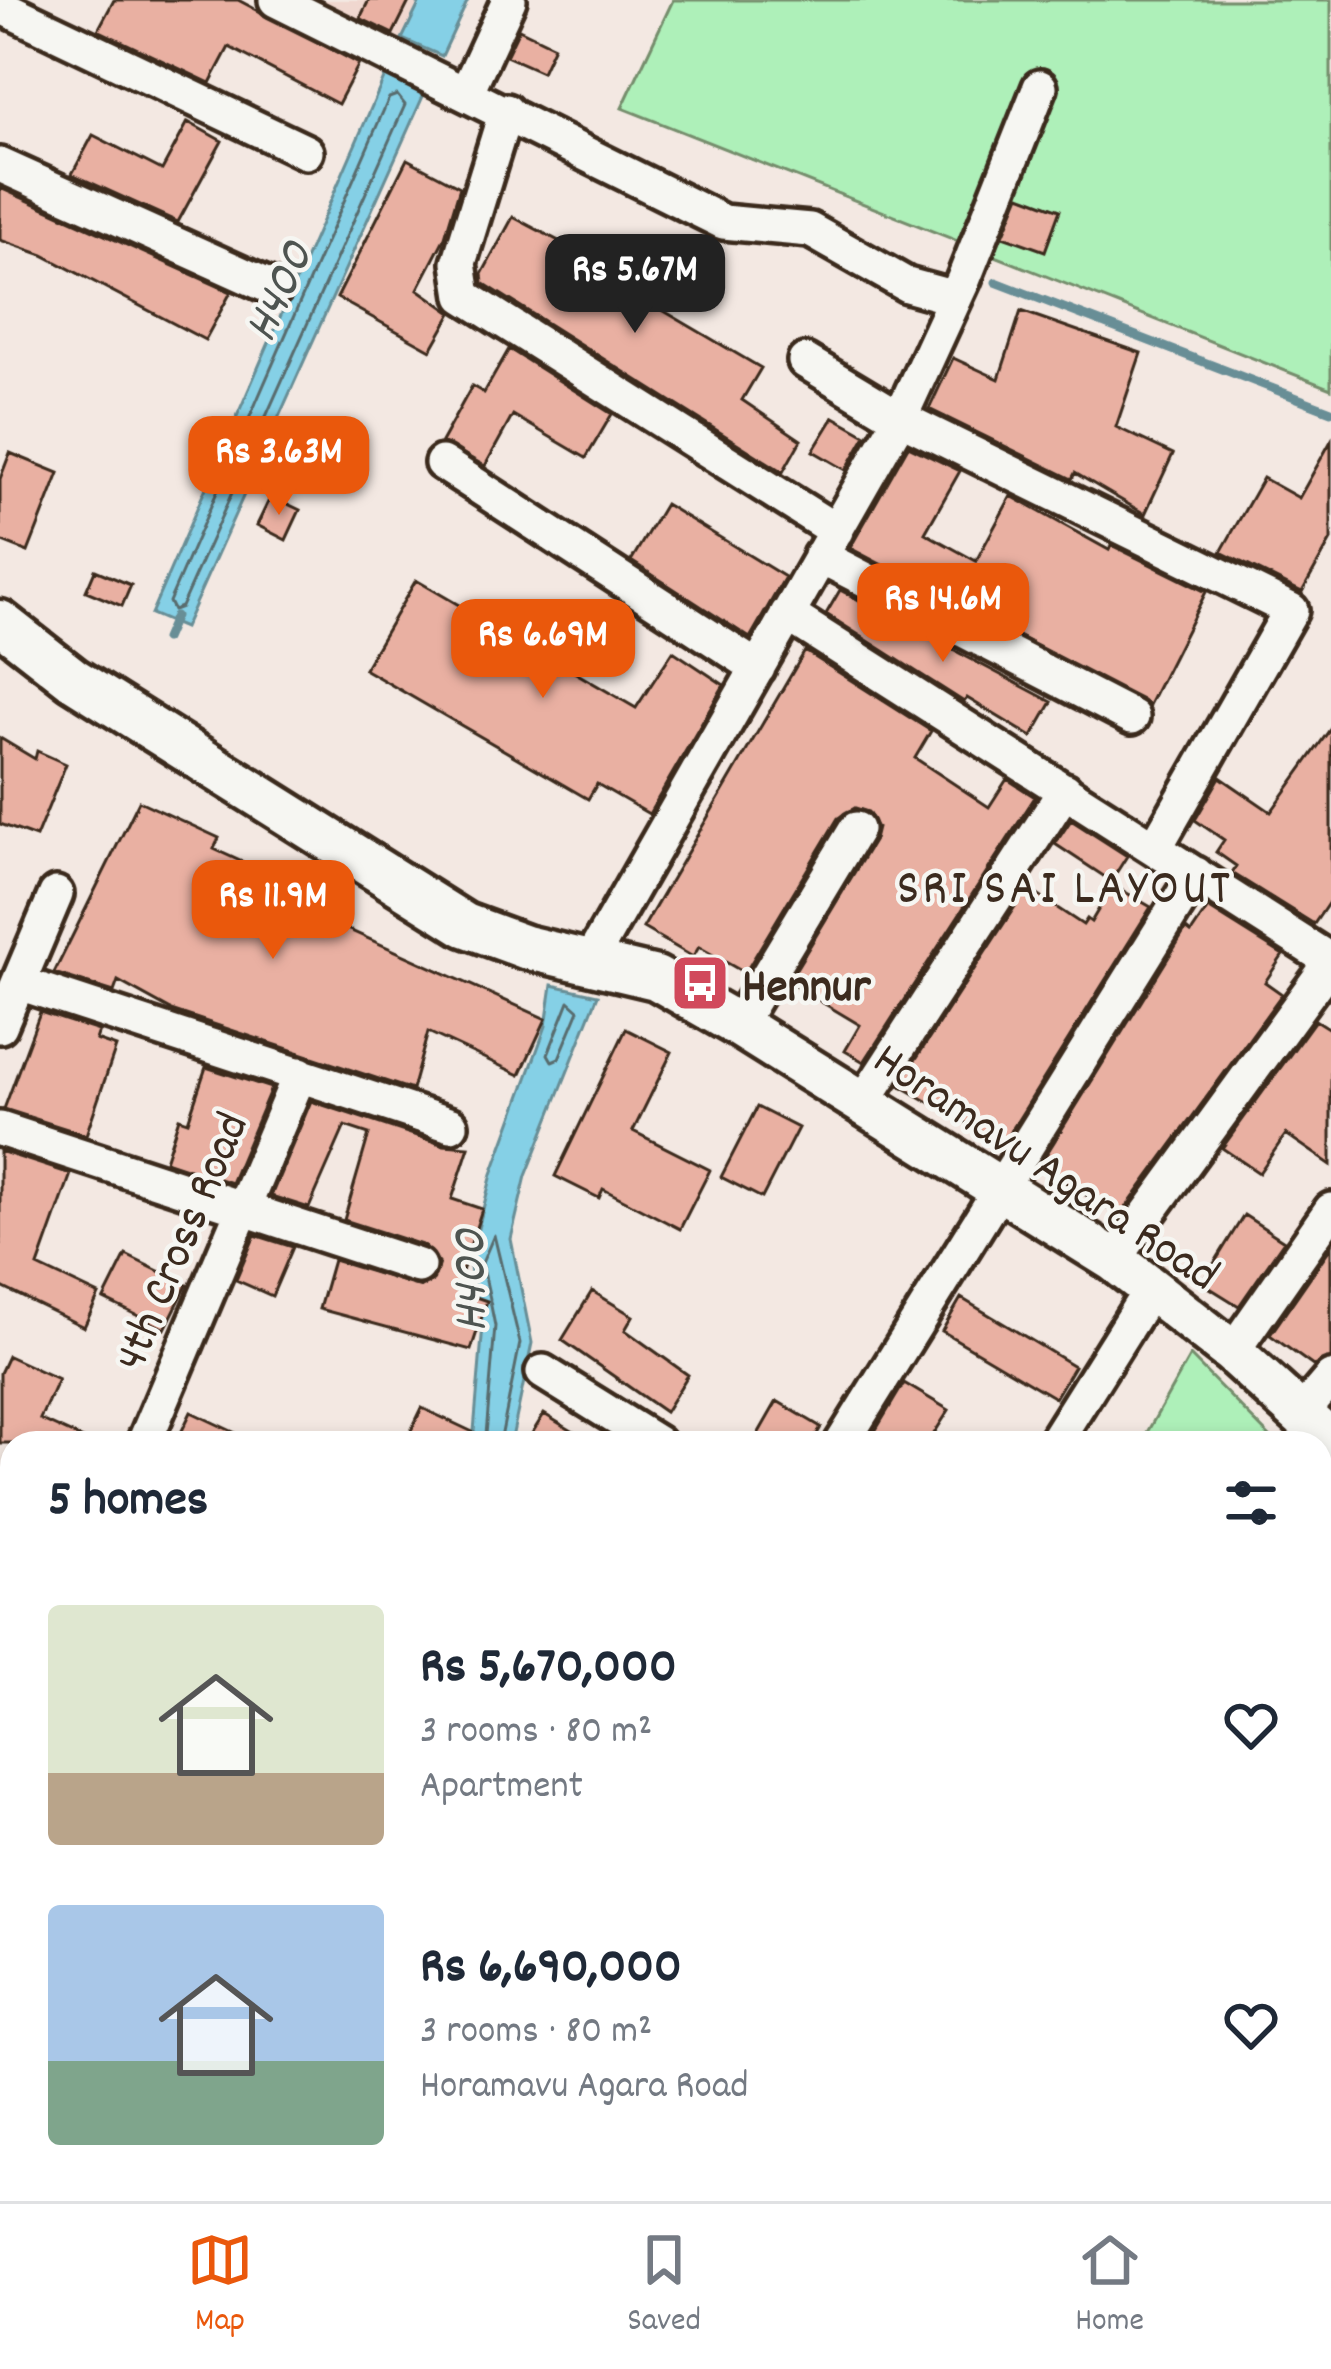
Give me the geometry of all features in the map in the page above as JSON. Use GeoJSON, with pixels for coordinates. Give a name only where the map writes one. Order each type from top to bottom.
{"type":"FeatureCollection","features":[{"type":"Feature","properties":{"kind":"street"},"geometry":{"type":"LineString","coordinates":[[276,0],[723,222],[810,230],[907,285],[951,297]]}},
{"type":"Feature","properties":{"kind":"street"},"geometry":{"type":"LineString","coordinates":[[467,91],[509,0]]}},
{"type":"Feature","properties":{"kind":"street"},"geometry":{"type":"LineString","coordinates":[[0,5],[306,152]]}},
{"type":"Feature","properties":{"kind":"street"},"geometry":{"type":"LineString","coordinates":[[590,961],[900,418],[1040,87]]}},
{"type":"Feature","properties":{"kind":"street"},"geometry":{"type":"LineString","coordinates":[[506,111],[459,263],[464,296],[828,543],[1132,718]]}},
{"type":"Feature","properties":{"kind":"street"},"geometry":{"type":"LineString","coordinates":[[0,165],[274,289]]}},
{"type":"Feature","properties":{"kind":"street"},"geometry":{"type":"LineString","coordinates":[[805,361],[900,418],[1291,610],[1155,848]]}},
{"type":"Feature","properties":{"kind":"street"},"geometry":{"type":"LineString","coordinates":[[442,463],[758,668]]}},
{"type":"Feature","properties":{"kind":"street"},"geometry":{"type":"LineString","coordinates":[[787,614],[1331,962],[1114,1260]]}},
{"type":"Feature","properties":{"kind":"street","name":"Horamavu Agara Road"},"geometry":{"type":"LineString","coordinates":[[0,622],[73,679],[465,926],[656,978],[864,1101],[1114,1260],[1232,1352],[1316,1428]]}},
{"type":"Feature","properties":{"kind":"street"},"geometry":{"type":"LineString","coordinates":[[864,1101],[1065,790]]}},
{"type":"Feature","properties":{"kind":"street"},"geometry":{"type":"LineString","coordinates":[[738,1025],[856,829]]}},
{"type":"Feature","properties":{"kind":"street"},"geometry":{"type":"LineString","coordinates":[[850,1431],[1196,874]]}},
{"type":"Feature","properties":{"kind":"street"},"geometry":{"type":"LineString","coordinates":[[0,1026],[56,894]]}},
{"type":"Feature","properties":{"kind":"street"},"geometry":{"type":"LineString","coordinates":[[19,983],[451,1125]]}},
{"type":"Feature","properties":{"kind":"street","name":"4th Cross Road"},"geometry":{"type":"LineString","coordinates":[[149,1431],[300,1075]]}},
{"type":"Feature","properties":{"kind":"street"},"geometry":{"type":"LineString","coordinates":[[0,1129],[418,1266]]}},
{"type":"Feature","properties":{"kind":"street"},"geometry":{"type":"LineString","coordinates":[[1232,1352],[1331,1210]]}},
{"type":"Feature","properties":{"kind":"street"},"geometry":{"type":"LineString","coordinates":[[1061,1431],[1151,1287]]}},
{"type":"Feature","properties":{"kind":"street"},"geometry":{"type":"LineString","coordinates":[[544,1372],[638,1431]]}},
{"type":"Feature","properties":{"kind":"street"},"geometry":{"type":"LineString","coordinates":[[1316,1428],[1331,1378]]}},
{"type":"Feature","properties":{"kind":"shaded area"},"geometry":{"type":"Polygon","coordinates":[[[320,0],[421,0],[402,39],[320,0]]]}},
{"type":"Feature","properties":{"kind":"green space"},"geometry":{"type":"Polygon","coordinates":[[[673,0],[1331,0],[1331,389],[622,108],[673,0]]]}},
{"type":"Feature","properties":{"kind":"green space"},"geometry":{"type":"Polygon","coordinates":[[[1190,1356],[1264,1431],[1148,1431],[1190,1356]]]}},
{"type":"Feature","properties":{"kind":"water"},"geometry":{"type":"Polygon","coordinates":[[[421,0],[468,0],[442,56],[402,39],[421,0]]]}},
{"type":"Feature","properties":{"kind":"water"},"geometry":{"type":"Polygon","coordinates":[[[385,76],[424,94],[184,628],[151,614],[385,76]]]}},
{"type":"Feature","properties":{"kind":"water"},"geometry":{"type":"Polygon","coordinates":[[[552,985],[598,995],[526,1176],[511,1239],[532,1343],[514,1431],[474,1431],[483,1325],[469,1263],[492,1174],[546,1026],[552,985]]]}},
{"type":"Feature","properties":{"kind":"building"},"geometry":{"type":"Polygon","coordinates":[[[114,0],[238,0],[359,64],[338,104],[229,47],[210,83],[98,30],[114,0]]]}},
{"type":"Feature","properties":{"kind":"building"},"geometry":{"type":"Polygon","coordinates":[[[369,0],[410,0],[393,34],[360,18],[369,0]]]}},
{"type":"Feature","properties":{"kind":"building"},"geometry":{"type":"Polygon","coordinates":[[[519,29],[554,46],[542,72],[506,56],[519,29]]]}},
{"type":"Feature","properties":{"kind":"building"},"geometry":{"type":"Polygon","coordinates":[[[188,122],[222,141],[178,222],[72,174],[93,135],[162,170],[188,122]]]}},
{"type":"Feature","properties":{"kind":"building"},"geometry":{"type":"Polygon","coordinates":[[[407,159],[460,187],[445,237],[418,289],[452,313],[431,350],[337,298],[407,159]]]}},
{"type":"Feature","properties":{"kind":"building"},"geometry":{"type":"Polygon","coordinates":[[[0,188],[231,292],[205,340],[43,255],[0,240],[0,188]]]}},
{"type":"Feature","properties":{"kind":"building"},"geometry":{"type":"Polygon","coordinates":[[[1020,195],[1060,210],[1045,251],[1003,236],[1020,195]]]}},
{"type":"Feature","properties":{"kind":"building"},"geometry":{"type":"Polygon","coordinates":[[[513,217],[641,284],[635,294],[761,368],[742,400],[801,440],[783,472],[483,283],[482,274],[513,217]]]}},
{"type":"Feature","properties":{"kind":"building"},"geometry":{"type":"Polygon","coordinates":[[[1021,311],[1141,353],[1116,427],[1173,454],[1145,514],[1075,473],[1072,479],[929,409],[953,358],[999,379],[1021,311]]]}},
{"type":"Feature","properties":{"kind":"building"},"geometry":{"type":"Polygon","coordinates":[[[509,349],[612,414],[586,458],[513,415],[485,466],[441,442],[472,386],[484,393],[509,349]]]}},
{"type":"Feature","properties":{"kind":"building"},"geometry":{"type":"Polygon","coordinates":[[[834,417],[866,435],[846,470],[813,451],[834,417]]]}},
{"type":"Feature","properties":{"kind":"building"},"geometry":{"type":"Polygon","coordinates":[[[1331,441],[1331,540],[1302,592],[1221,552],[1263,478],[1299,498],[1331,441]]]}},
{"type":"Feature","properties":{"kind":"building"},"geometry":{"type":"Polygon","coordinates":[[[908,446],[960,471],[925,533],[976,561],[1011,496],[1109,550],[1111,545],[1206,592],[1149,705],[850,548],[908,446]]]}},
{"type":"Feature","properties":{"kind":"building"},"geometry":{"type":"Polygon","coordinates":[[[10,453],[59,473],[28,552],[0,541],[0,479],[10,453]]]}},
{"type":"Feature","properties":{"kind":"building"},"geometry":{"type":"Polygon","coordinates":[[[271,496],[300,510],[286,540],[257,525],[271,496]]]}},
{"type":"Feature","properties":{"kind":"building"},"geometry":{"type":"Polygon","coordinates":[[[665,504],[785,577],[750,638],[631,561],[665,504]]]}},
{"type":"Feature","properties":{"kind":"building"},"geometry":{"type":"Polygon","coordinates":[[[95,570],[131,585],[122,606],[86,591],[95,570]]]}},
{"type":"Feature","properties":{"kind":"building"},"geometry":{"type":"Polygon","coordinates":[[[416,580],[636,708],[673,651],[724,685],[649,814],[597,784],[588,799],[364,669],[416,580]]]}},
{"type":"Feature","properties":{"kind":"building"},"geometry":{"type":"Polygon","coordinates":[[[840,590],[1052,702],[1032,737],[967,698],[964,702],[826,614],[840,590]]]}},
{"type":"Feature","properties":{"kind":"building"},"geometry":{"type":"Polygon","coordinates":[[[805,651],[931,731],[915,758],[989,807],[1007,779],[1035,797],[864,1062],[845,1051],[860,1025],[788,982],[874,840],[877,828],[868,812],[855,808],[838,818],[745,973],[699,947],[693,957],[643,928],[805,651]]]}},
{"type":"Feature","properties":{"kind":"building"},"geometry":{"type":"Polygon","coordinates":[[[1331,728],[1331,899],[1314,924],[1232,873],[1236,866],[1216,852],[1224,840],[1195,820],[1220,777],[1271,812],[1331,728]]]}},
{"type":"Feature","properties":{"kind":"building"},"geometry":{"type":"Polygon","coordinates":[[[0,738],[35,759],[37,751],[66,764],[36,837],[0,824],[0,738]]]}},
{"type":"Feature","properties":{"kind":"building"},"geometry":{"type":"Polygon","coordinates":[[[139,801],[219,838],[214,849],[264,872],[261,880],[309,902],[305,910],[546,1019],[520,1075],[428,1032],[412,1090],[171,1010],[118,981],[114,992],[54,973],[139,801]]]}},
{"type":"Feature","properties":{"kind":"building"},"geometry":{"type":"Polygon","coordinates":[[[1071,820],[1127,856],[1111,881],[1055,844],[1071,820]]]}},
{"type":"Feature","properties":{"kind":"building"},"geometry":{"type":"Polygon","coordinates":[[[1113,885],[1151,907],[1003,1144],[899,1085],[1027,888],[1083,925],[1087,919],[1091,922],[1113,885]]]}},
{"type":"Feature","properties":{"kind":"building"},"geometry":{"type":"Polygon","coordinates":[[[1208,908],[1283,955],[1265,982],[1282,994],[1120,1216],[1039,1166],[1186,929],[1191,933],[1208,908]]]}},
{"type":"Feature","properties":{"kind":"building"},"geometry":{"type":"Polygon","coordinates":[[[40,1012],[99,1031],[96,1040],[116,1047],[86,1135],[4,1109],[40,1012]]]}},
{"type":"Feature","properties":{"kind":"building"},"geometry":{"type":"Polygon","coordinates":[[[1315,1020],[1331,1030],[1331,1165],[1286,1134],[1259,1173],[1222,1148],[1315,1020]]]}},
{"type":"Feature","properties":{"kind":"building"},"geometry":{"type":"Polygon","coordinates":[[[626,1029],[672,1052],[633,1131],[710,1170],[680,1229],[603,1189],[599,1198],[555,1176],[626,1029]]]}},
{"type":"Feature","properties":{"kind":"building"},"geometry":{"type":"Polygon","coordinates":[[[206,1067],[271,1088],[231,1183],[165,1161],[179,1118],[188,1121],[206,1067]]]}},
{"type":"Feature","properties":{"kind":"building"},"geometry":{"type":"Polygon","coordinates":[[[311,1101],[444,1145],[469,1147],[452,1199],[482,1209],[456,1290],[487,1301],[471,1350],[319,1309],[333,1260],[421,1287],[433,1281],[439,1263],[425,1246],[344,1220],[369,1134],[345,1126],[309,1208],[271,1196],[311,1101]]]}},
{"type":"Feature","properties":{"kind":"building"},"geometry":{"type":"Polygon","coordinates":[[[757,1107],[798,1128],[762,1198],[721,1177],[757,1107]]]}},
{"type":"Feature","properties":{"kind":"building"},"geometry":{"type":"Polygon","coordinates":[[[0,1151],[71,1174],[38,1266],[99,1295],[84,1327],[0,1286],[0,1151]]]}},
{"type":"Feature","properties":{"kind":"building"},"geometry":{"type":"Polygon","coordinates":[[[1244,1215],[1284,1241],[1239,1306],[1202,1283],[1244,1215]]]}},
{"type":"Feature","properties":{"kind":"building"},"geometry":{"type":"Polygon","coordinates":[[[255,1235],[293,1247],[272,1296],[236,1280],[255,1235]]]}},
{"type":"Feature","properties":{"kind":"building"},"geometry":{"type":"Polygon","coordinates":[[[1331,1247],[1331,1358],[1313,1366],[1270,1335],[1331,1247]]]}},
{"type":"Feature","properties":{"kind":"building"},"geometry":{"type":"Polygon","coordinates":[[[126,1255],[187,1285],[165,1329],[104,1299],[126,1255]]]}},
{"type":"Feature","properties":{"kind":"building"},"geometry":{"type":"Polygon","coordinates":[[[592,1291],[633,1316],[625,1330],[688,1375],[665,1412],[562,1340],[592,1291]]]}},
{"type":"Feature","properties":{"kind":"building"},"geometry":{"type":"Polygon","coordinates":[[[961,1298],[1074,1366],[1055,1398],[942,1331],[961,1298]]]}},
{"type":"Feature","properties":{"kind":"building"},"geometry":{"type":"Polygon","coordinates":[[[8,1356],[58,1379],[40,1419],[66,1431],[0,1431],[0,1373],[8,1356]]]}},
{"type":"Feature","properties":{"kind":"building"},"geometry":{"type":"Polygon","coordinates":[[[904,1383],[949,1410],[936,1431],[875,1431],[904,1383]]]}},
{"type":"Feature","properties":{"kind":"building"},"geometry":{"type":"Polygon","coordinates":[[[777,1401],[821,1427],[819,1431],[760,1431],[777,1401]]]}},
{"type":"Feature","properties":{"kind":"building"},"geometry":{"type":"Polygon","coordinates":[[[422,1408],[471,1431],[411,1431],[422,1408]]]}},
{"type":"Feature","properties":{"kind":"building"},"geometry":{"type":"Polygon","coordinates":[[[191,1412],[231,1431],[182,1431],[191,1412]]]}},
{"type":"Feature","properties":{"kind":"building"},"geometry":{"type":"Polygon","coordinates":[[[544,1414],[572,1431],[533,1431],[544,1414]]]}},
{"type":"Feature","properties":{"kind":"waterway"},"geometry":{"type":"LineString","coordinates":[[996,282],[1331,411]]}},
{"type":"Feature","properties":{"kind":"waterway","name":"H400"},"geometry":{"type":"LineString","coordinates":[[165,639],[175,616]]}},
{"type":"Feature","properties":{"kind":"place","name":"Hennur"},"geometry":{"type":"Point","coordinates":[700,983]}},
{"type":"Feature","properties":{"kind":"district","name":"SRI SAI LAYOUT"},"geometry":{"type":"Point","coordinates":[1065,884]}}]}
